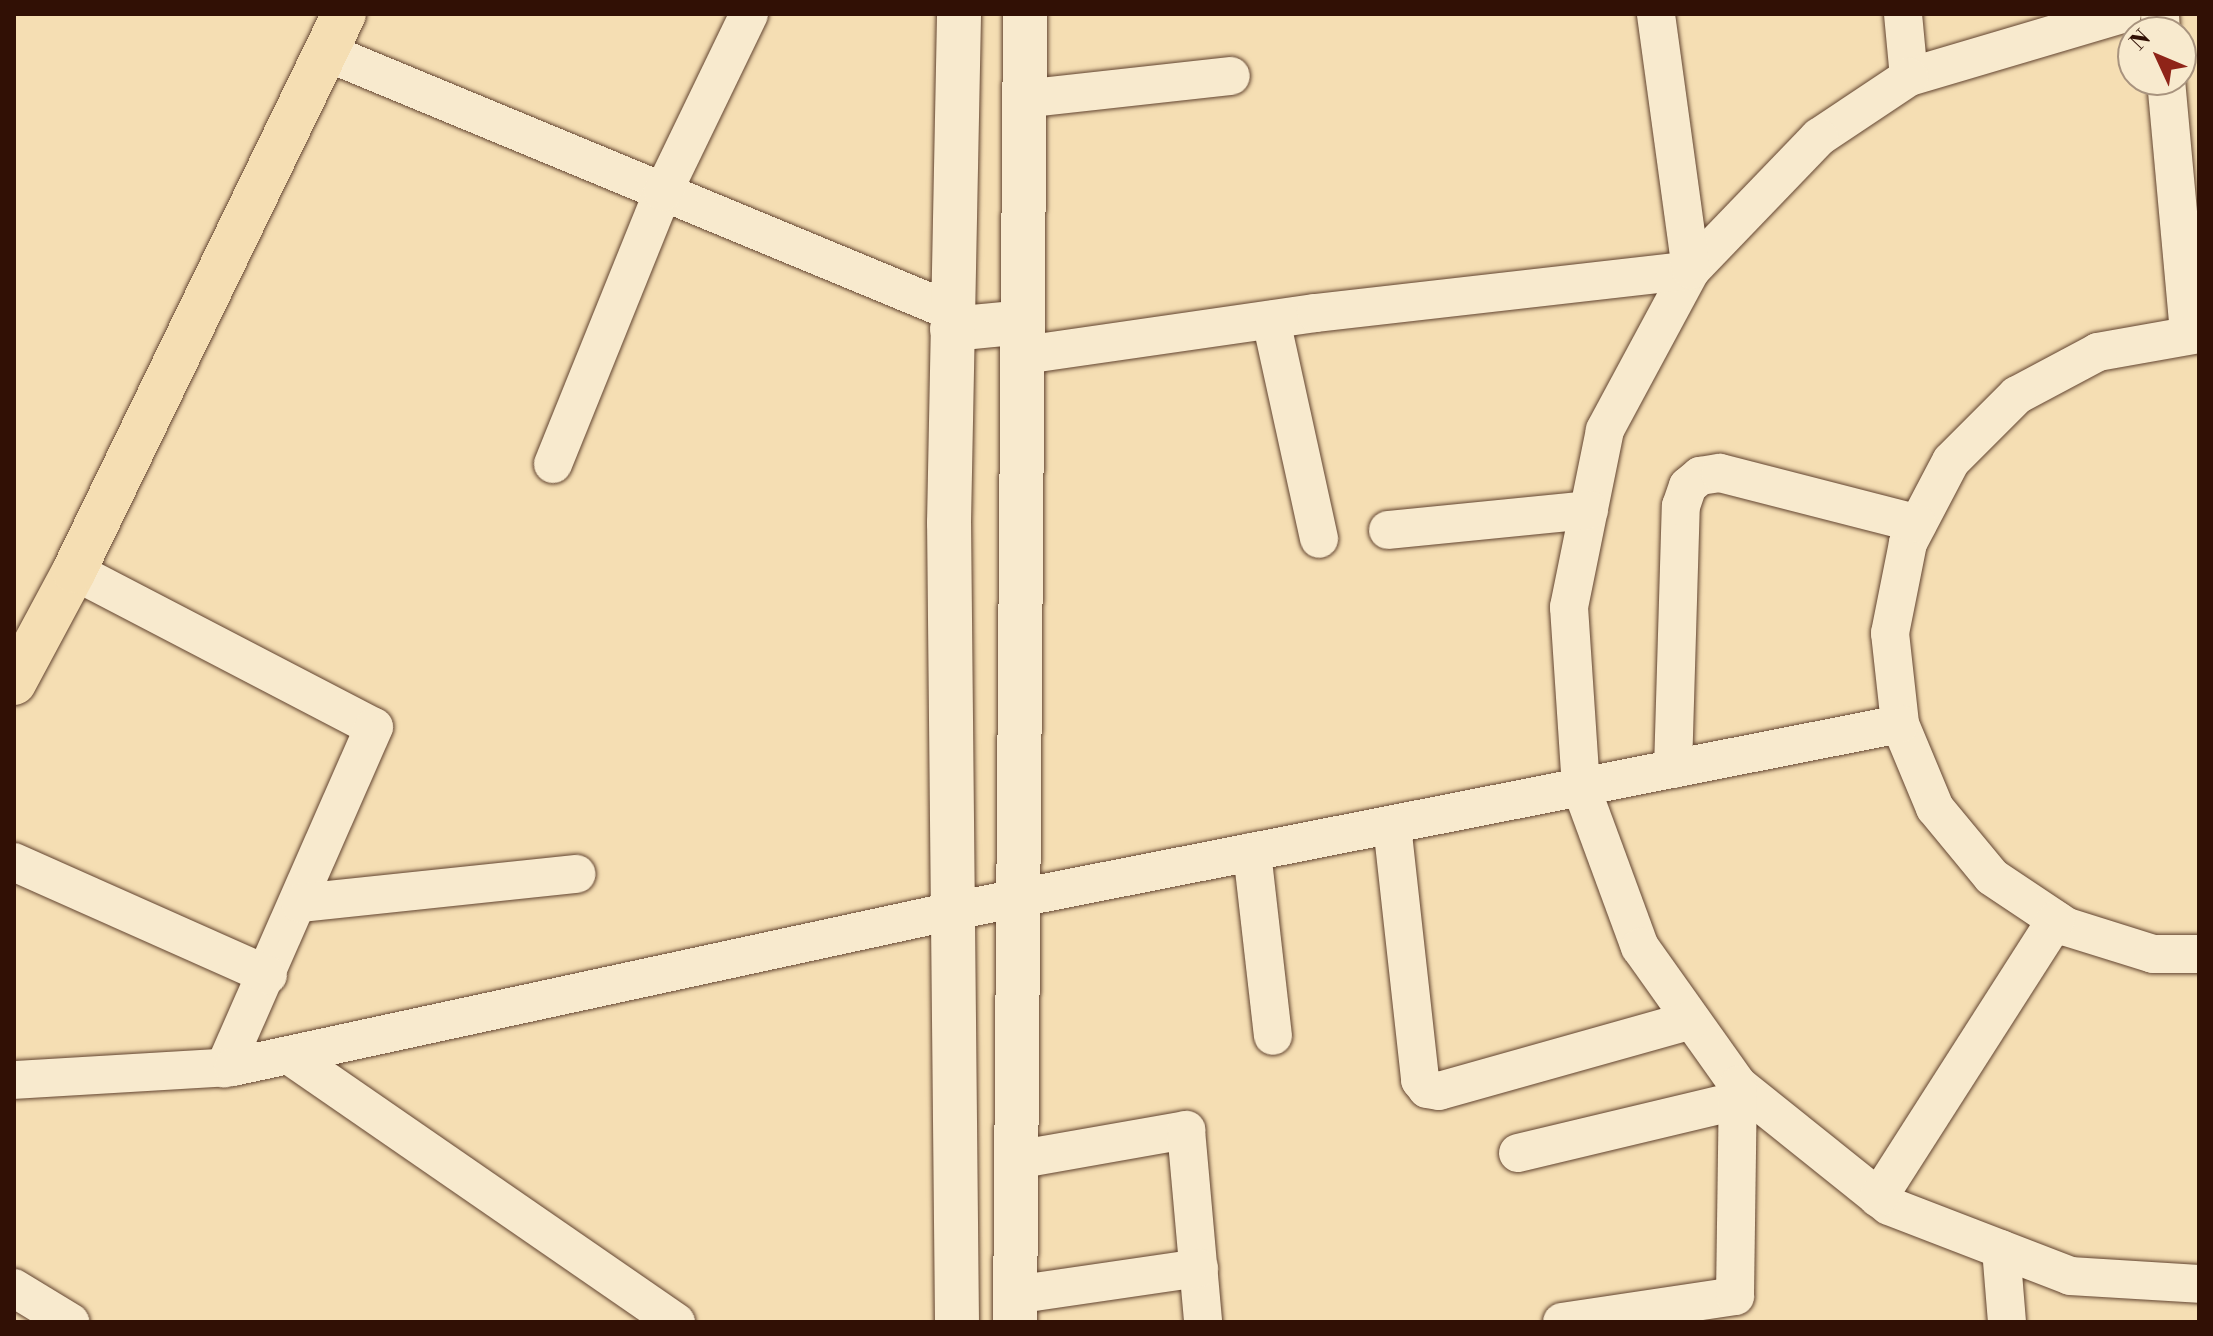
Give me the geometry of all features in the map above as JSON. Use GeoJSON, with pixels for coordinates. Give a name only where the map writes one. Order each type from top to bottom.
{"type":"FeatureCollection","features":[{"type":"Feature","properties":{"kind":"main road"},"geometry":{"type":"LineString","coordinates":[[14,683],[74,571],[335,33]]}},
{"type":"Feature","properties":{"kind":"street"},"geometry":{"type":"LineString","coordinates":[[553,464],[663,192],[749,14]]}},
{"type":"Feature","properties":{"kind":"street"},"geometry":{"type":"LineString","coordinates":[[957,1322],[952,321],[959,14]]}},
{"type":"Feature","properties":{"kind":"street"},"geometry":{"type":"LineString","coordinates":[[1025,14],[1014,1309],[1199,1268]]}},
{"type":"Feature","properties":{"kind":"street"},"geometry":{"type":"LineString","coordinates":[[1656,14],[1691,270]]}},
{"type":"Feature","properties":{"kind":"street"},"geometry":{"type":"LineString","coordinates":[[1903,14],[1909,77]]}},
{"type":"Feature","properties":{"kind":"street"},"geometry":{"type":"LineString","coordinates":[[2122,14],[1909,77],[1819,137],[1691,270],[1605,430],[1569,607],[1581,787],[1640,947],[1737,1093],[1878,1198],[2001,1249],[2070,1276],[2199,1284]]}},
{"type":"Feature","properties":{"kind":"street"},"geometry":{"type":"LineString","coordinates":[[335,33],[663,192],[952,321],[1024,338],[1271,320],[1691,270]]}},
{"type":"Feature","properties":{"kind":"street"},"geometry":{"type":"LineString","coordinates":[[1022,99],[1231,76]]}},
{"type":"Feature","properties":{"kind":"street"},"geometry":{"type":"LineString","coordinates":[[2168,96],[2194,334],[2098,352],[2017,395],[1951,461],[1908,543],[1890,633],[1900,724],[1935,808],[1992,877],[2056,920],[2153,954],[2199,954]]}},
{"type":"Feature","properties":{"kind":"street"},"geometry":{"type":"LineString","coordinates":[[1271,320],[1319,539]]}},
{"type":"Feature","properties":{"kind":"street"},"geometry":{"type":"LineString","coordinates":[[1673,769],[1681,506],[1688,486],[1700,476],[1720,473],[1918,524]]}},
{"type":"Feature","properties":{"kind":"street"},"geometry":{"type":"LineString","coordinates":[[1388,530],[1589,510]]}},
{"type":"Feature","properties":{"kind":"street"},"geometry":{"type":"LineString","coordinates":[[74,571],[374,727],[300,903],[224,1069]]}},
{"type":"Feature","properties":{"kind":"street"},"geometry":{"type":"LineString","coordinates":[[14,1080],[224,1069],[953,911],[1900,724]]}},
{"type":"Feature","properties":{"kind":"street"},"geometry":{"type":"LineString","coordinates":[[1392,825],[1420,1080],[1427,1089],[1439,1091],[1691,1020]]}},
{"type":"Feature","properties":{"kind":"street"},"geometry":{"type":"LineString","coordinates":[[1252,852],[1273,1036]]}},
{"type":"Feature","properties":{"kind":"street"},"geometry":{"type":"LineString","coordinates":[[14,862],[268,975]]}},
{"type":"Feature","properties":{"kind":"street"},"geometry":{"type":"LineString","coordinates":[[300,903],[576,874]]}},
{"type":"Feature","properties":{"kind":"street"},"geometry":{"type":"LineString","coordinates":[[1878,1198],[2056,920]]}},
{"type":"Feature","properties":{"kind":"street"},"geometry":{"type":"LineString","coordinates":[[290,1056],[676,1322]]}},
{"type":"Feature","properties":{"kind":"street"},"geometry":{"type":"LineString","coordinates":[[1518,1153],[1737,1093]]}},
{"type":"Feature","properties":{"kind":"street"},"geometry":{"type":"LineString","coordinates":[[1562,1322],[1736,1309],[1737,1093]]}},
{"type":"Feature","properties":{"kind":"street"},"geometry":{"type":"LineString","coordinates":[[1016,1160],[1186,1130],[1203,1322]]}},
{"type":"Feature","properties":{"kind":"street"},"geometry":{"type":"LineString","coordinates":[[2001,1249],[2007,1322]]}},
{"type":"Feature","properties":{"kind":"street"},"geometry":{"type":"LineString","coordinates":[[14,1288],[70,1322]]}}]}
